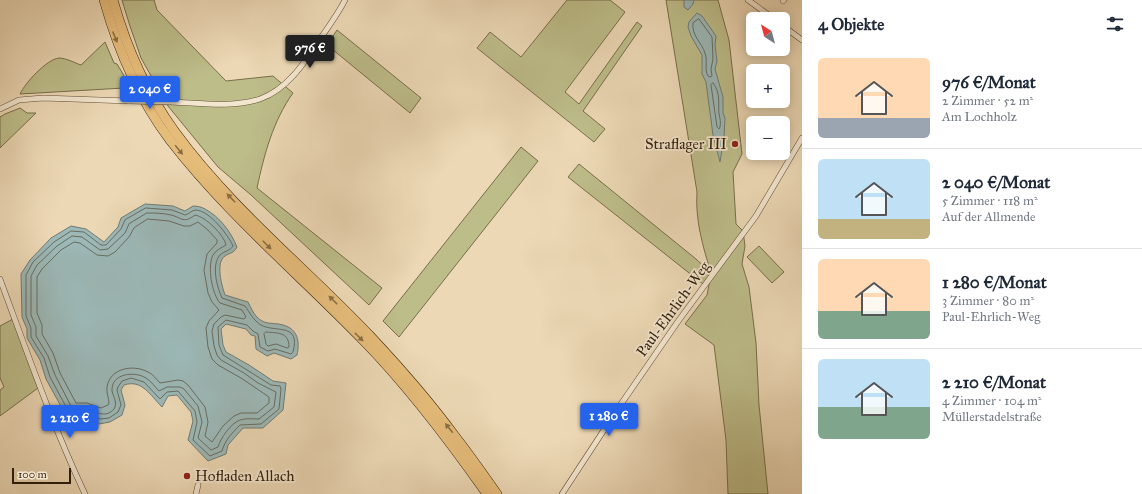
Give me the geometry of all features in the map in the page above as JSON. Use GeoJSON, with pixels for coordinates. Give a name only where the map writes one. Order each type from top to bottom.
{"type":"FeatureCollection","features":[{"type":"Feature","properties":{"kind":"highway"},"geometry":{"type":"LineString","coordinates":[[104,0],[113,32],[127,66],[148,107],[169,139],[204,181],[364,342],[407,388],[449,440],[488,494]]}},
{"type":"Feature","properties":{"kind":"highway"},"geometry":{"type":"LineString","coordinates":[[113,0],[121,27],[135,62],[156,103],[174,131],[210,176],[371,337],[414,385],[454,434],[497,494]]}},
{"type":"Feature","properties":{"kind":"street"},"geometry":{"type":"LineString","coordinates":[[0,109],[19,100],[43,98],[224,104],[246,102],[261,98],[282,87],[300,68],[333,21],[345,0]]}},
{"type":"Feature","properties":{"kind":"street"},"geometry":{"type":"LineString","coordinates":[[748,0],[764,12]]}},
{"type":"Feature","properties":{"kind":"street"},"geometry":{"type":"LineString","coordinates":[[790,31],[802,40]]}},
{"type":"Feature","properties":{"kind":"street","name":"Paul-Ehrlich-Weg"},"geometry":{"type":"LineString","coordinates":[[562,494],[674,326],[752,222],[802,138]]}},
{"type":"Feature","properties":{"kind":"street"},"geometry":{"type":"LineString","coordinates":[[0,279],[39,385],[70,462],[85,494]]}},
{"type":"Feature","properties":{"kind":"street"},"geometry":{"type":"LineString","coordinates":[[196,494],[198,485]]}},
{"type":"Feature","properties":{"kind":"green space"},"geometry":{"type":"Polygon","coordinates":[[[122,0],[154,0],[157,10],[226,81],[273,76],[293,93],[280,115],[270,139],[257,188],[382,288],[369,305],[251,195],[218,167],[168,106],[141,58],[122,0]]]}},
{"type":"Feature","properties":{"kind":"green space"},"geometry":{"type":"Polygon","coordinates":[[[567,0],[610,0],[625,12],[565,92],[579,104],[637,22],[642,26],[583,111],[605,129],[594,142],[477,48],[490,32],[521,57],[567,0]]]}},
{"type":"Feature","properties":{"kind":"green space"},"geometry":{"type":"Polygon","coordinates":[[[666,0],[718,0],[729,40],[742,154],[733,172],[736,224],[743,231],[745,246],[742,264],[749,287],[756,343],[759,405],[768,494],[728,494],[726,440],[714,345],[685,324],[707,295],[711,275],[703,284],[568,177],[579,164],[696,259],[711,273],[698,223],[697,192],[666,0]]]}},
{"type":"Feature","properties":{"kind":"green space"},"geometry":{"type":"Polygon","coordinates":[[[337,30],[421,98],[410,113],[327,45],[337,30]]]}},
{"type":"Feature","properties":{"kind":"green space"},"geometry":{"type":"Polygon","coordinates":[[[105,42],[114,63],[117,64],[129,84],[124,88],[20,94],[31,78],[49,62],[54,59],[62,58],[81,65],[105,42]]]}},
{"type":"Feature","properties":{"kind":"green space"},"geometry":{"type":"Polygon","coordinates":[[[20,108],[27,113],[36,113],[0,148],[0,117],[20,108]]]}},
{"type":"Feature","properties":{"kind":"green space"},"geometry":{"type":"Polygon","coordinates":[[[521,147],[538,161],[399,337],[383,321],[521,147]]]}},
{"type":"Feature","properties":{"kind":"green space"},"geometry":{"type":"Polygon","coordinates":[[[759,246],[784,272],[772,283],[747,257],[759,246]]]}},
{"type":"Feature","properties":{"kind":"green space"},"geometry":{"type":"Polygon","coordinates":[[[13,319],[38,388],[0,416],[0,390],[4,387],[0,378],[0,326],[13,319]]]}},
{"type":"Feature","properties":{"kind":"water"},"geometry":{"type":"Polygon","coordinates":[[[684,0],[694,0],[693,4],[688,10],[684,7],[684,0]]]}},
{"type":"Feature","properties":{"kind":"water"},"geometry":{"type":"Polygon","coordinates":[[[697,13],[702,16],[716,36],[715,45],[717,61],[715,69],[723,97],[723,113],[725,118],[720,162],[713,135],[706,82],[702,74],[702,55],[691,36],[688,27],[689,22],[697,13]]]}},
{"type":"Feature","properties":{"kind":"water"},"geometry":{"type":"Polygon","coordinates":[[[145,204],[173,206],[185,211],[193,206],[198,206],[204,208],[215,216],[228,230],[237,247],[233,252],[222,259],[220,264],[220,275],[225,295],[248,302],[256,316],[264,322],[281,324],[288,327],[295,333],[298,341],[297,355],[291,359],[274,353],[267,356],[256,349],[255,336],[251,335],[246,329],[226,324],[221,329],[223,345],[226,352],[273,381],[286,383],[283,410],[263,428],[243,428],[228,445],[226,454],[208,461],[188,440],[193,421],[191,412],[177,395],[168,396],[162,407],[141,386],[136,384],[124,385],[121,390],[125,405],[122,415],[110,422],[99,424],[84,417],[69,421],[46,379],[40,360],[27,338],[27,329],[22,317],[21,274],[30,260],[51,238],[71,226],[86,229],[104,242],[118,227],[121,218],[145,204]]]}},
{"type":"Feature","properties":{"kind":"place","name":"Straflager III"},"geometry":{"type":"Point","coordinates":[735,144]}},
{"type":"Feature","properties":{"kind":"place","name":"Hofladen Allach"},"geometry":{"type":"Point","coordinates":[187,476]}}]}
